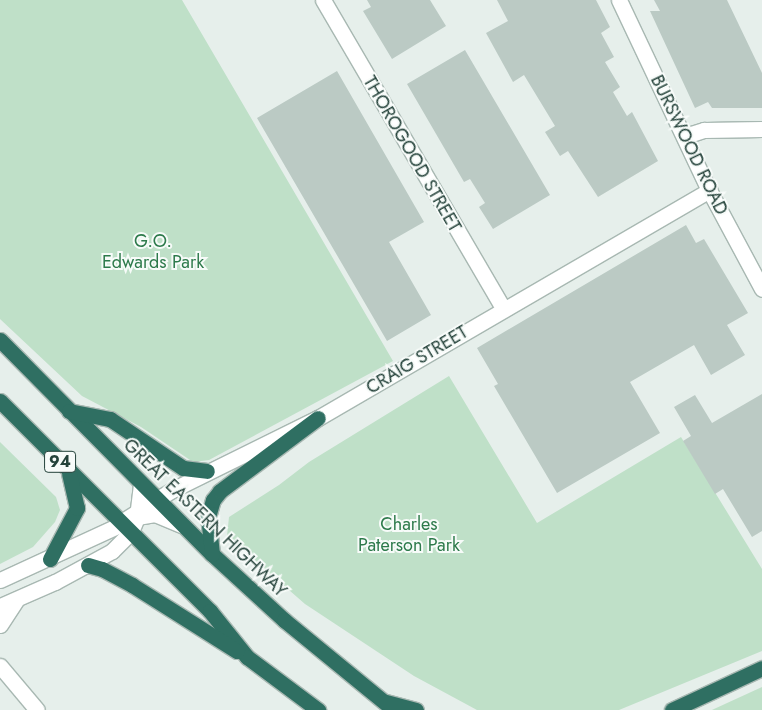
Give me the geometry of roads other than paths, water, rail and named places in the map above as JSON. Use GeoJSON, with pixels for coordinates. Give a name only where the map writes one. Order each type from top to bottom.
{"type":"FeatureCollection","features":[{"type":"Feature","properties":{"kind":"highway","name":"GREAT EASTERN HIGHWAY"},"geometry":{"type":"LineString","coordinates":[[0,340],[212,554],[284,620],[379,700],[394,710]]}},
{"type":"Feature","properties":{"kind":"highway","name":"94"},"geometry":{"type":"LineString","coordinates":[[0,401],[210,611],[247,656],[318,710]]}},
{"type":"Feature","properties":{"kind":"highway"},"geometry":{"type":"LineString","coordinates":[[70,411],[110,419],[183,468],[207,471]]}},
{"type":"Feature","properties":{"kind":"highway"},"geometry":{"type":"LineString","coordinates":[[212,554],[208,517],[213,500],[220,491],[318,418]]}},
{"type":"Feature","properties":{"kind":"highway"},"geometry":{"type":"LineString","coordinates":[[50,559],[77,508],[74,482],[66,467]]}},
{"type":"Feature","properties":{"kind":"highway"},"geometry":{"type":"LineString","coordinates":[[88,565],[102,569],[132,585],[247,656]]}},
{"type":"Feature","properties":{"kind":"highway"},"geometry":{"type":"LineString","coordinates":[[672,710],[762,668]]}},
{"type":"Feature","properties":{"kind":"highway"},"geometry":{"type":"LineString","coordinates":[[379,700],[416,710]]}},
{"type":"Feature","properties":{"kind":"street","name":"THOROGOOD STREET"},"geometry":{"type":"LineString","coordinates":[[323,0],[503,308]]}},
{"type":"Feature","properties":{"kind":"street","name":"BURSWOOD ROAD"},"geometry":{"type":"LineString","coordinates":[[618,0],[685,136],[709,190],[762,289]]}},
{"type":"Feature","properties":{"kind":"street"},"geometry":{"type":"LineString","coordinates":[[685,136],[704,130],[762,129]]}},
{"type":"Feature","properties":{"kind":"street","name":"CRAIG STREET"},"geometry":{"type":"LineString","coordinates":[[137,514],[157,499],[207,471],[318,418],[503,308],[709,190]]}},
{"type":"Feature","properties":{"kind":"street"},"geometry":{"type":"LineString","coordinates":[[0,606],[88,565],[112,551],[126,527],[137,514],[141,482]]}},
{"type":"Feature","properties":{"kind":"street"},"geometry":{"type":"LineString","coordinates":[[137,514],[155,514],[186,528]]}},
{"type":"Feature","properties":{"kind":"street"},"geometry":{"type":"LineString","coordinates":[[0,580],[126,527]]}},
{"type":"Feature","properties":{"kind":"street"},"geometry":{"type":"LineString","coordinates":[[0,626],[16,600]]}},
{"type":"Feature","properties":{"kind":"street"},"geometry":{"type":"LineString","coordinates":[[0,666],[37,710]]}},
{"type":"Feature","properties":{"kind":"park label","name":"G.O. Edwards Park"},"geometry":{"type":"Point","coordinates":[153,252]}},
{"type":"Feature","properties":{"kind":"park label","name":"Charles Paterson Park"},"geometry":{"type":"Point","coordinates":[409,535]}}]}
